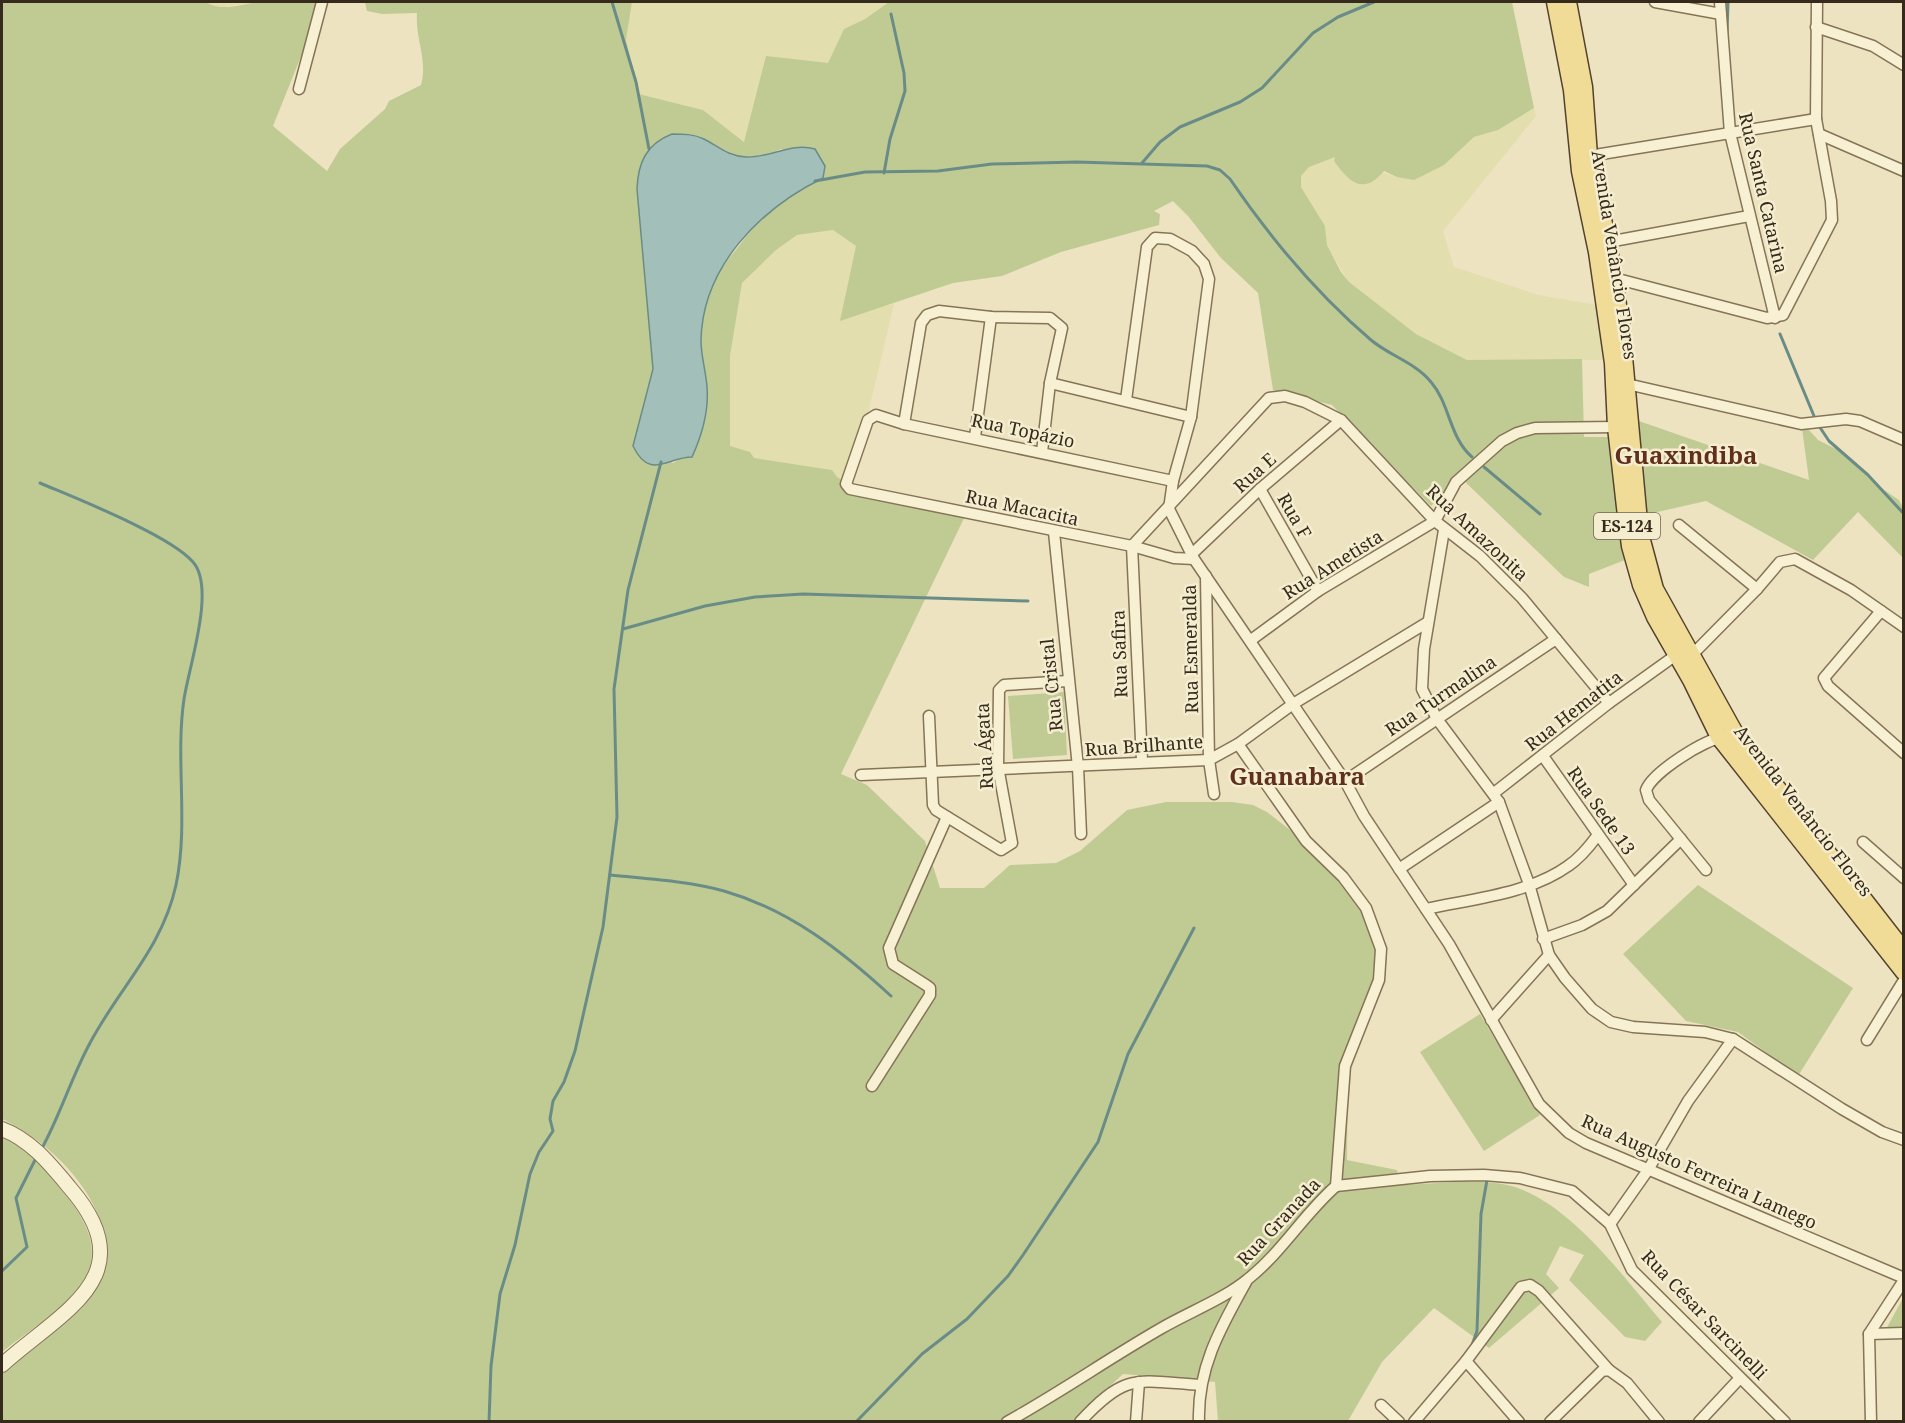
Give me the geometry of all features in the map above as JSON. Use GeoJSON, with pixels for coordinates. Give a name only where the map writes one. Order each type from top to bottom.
{"type":"FeatureCollection","features":[{"type":"Feature","properties":{"kind":"main road","name":"Avenida Venâncio Flores"},"geometry":{"type":"LineString","coordinates":[[1555,2],[1572,90],[1577,152],[1597,252],[1608,324],[1624,507],[1635,563],[1655,617],[1737,735],[1904,951]]}},
{"type":"Feature","properties":{"kind":"main road","name":"Avenida Venâncio Flores"},"geometry":{"type":"LineString","coordinates":[[1568,2],[1584,87],[1589,156],[1614,278],[1627,384],[1635,501],[1646,560],[1719,737],[1904,972]]}},
{"type":"Feature","properties":{"kind":"street"},"geometry":{"type":"LineString","coordinates":[[299,89],[322,2]]}},
{"type":"Feature","properties":{"kind":"street"},"geometry":{"type":"LineString","coordinates":[[1655,2],[1721,14]]}},
{"type":"Feature","properties":{"kind":"street","name":"Rua Santa Catarina"},"geometry":{"type":"LineString","coordinates":[[1720,2],[1730,133],[1775,318]]}},
{"type":"Feature","properties":{"kind":"street"},"geometry":{"type":"LineString","coordinates":[[1614,278],[1746,313],[1775,318],[1783,315],[1828,230],[1832,212],[1816,119],[1817,2]]}},
{"type":"Feature","properties":{"kind":"street"},"geometry":{"type":"LineString","coordinates":[[1816,27],[1873,46],[1904,66]]}},
{"type":"Feature","properties":{"kind":"street"},"geometry":{"type":"LineString","coordinates":[[1589,156],[1816,119]]}},
{"type":"Feature","properties":{"kind":"street"},"geometry":{"type":"LineString","coordinates":[[1819,134],[1904,171]]}},
{"type":"Feature","properties":{"kind":"street"},"geometry":{"type":"LineString","coordinates":[[1608,242],[1749,216]]}},
{"type":"Feature","properties":{"kind":"street"},"geometry":{"type":"LineString","coordinates":[[1126,400],[1147,247],[1155,238],[1170,239],[1185,246],[1197,256],[1204,264],[1209,279],[1191,417],[1173,481],[1169,509],[1132,546]]}},
{"type":"Feature","properties":{"kind":"street"},"geometry":{"type":"LineString","coordinates":[[904,424],[921,323],[927,315],[939,312],[991,317],[1050,318],[1059,323],[1062,328],[1050,383],[1042,452]]}},
{"type":"Feature","properties":{"kind":"street"},"geometry":{"type":"LineString","coordinates":[[975,437],[991,317]]}},
{"type":"Feature","properties":{"kind":"street"},"geometry":{"type":"LineString","coordinates":[[1050,383],[1191,417]]}},
{"type":"Feature","properties":{"kind":"street"},"geometry":{"type":"LineString","coordinates":[[1627,384],[1794,423],[1814,424],[1846,419],[1860,421],[1904,440]]}},
{"type":"Feature","properties":{"kind":"street","name":"Rua Amazonita"},"geometry":{"type":"LineString","coordinates":[[1169,509],[1269,398],[1285,396],[1305,402],[1341,420],[1435,522],[1479,556],[1503,579],[1609,703]]}},
{"type":"Feature","properties":{"kind":"street","name":"Rua Topázio"},"geometry":{"type":"LineString","coordinates":[[846,484],[868,420],[876,415],[904,424],[975,437],[1173,481]]}},
{"type":"Feature","properties":{"kind":"street","name":"Rua E"},"geometry":{"type":"LineString","coordinates":[[1193,556],[1260,489],[1341,420]]}},
{"type":"Feature","properties":{"kind":"street"},"geometry":{"type":"LineString","coordinates":[[1435,522],[1456,482],[1490,451],[1517,433],[1562,427],[1616,427]]}},
{"type":"Feature","properties":{"kind":"street","name":"Rua Macacita"},"geometry":{"type":"LineString","coordinates":[[846,484],[850,489],[1132,546],[1174,558],[1193,556]]}},
{"type":"Feature","properties":{"kind":"street","name":"Rua F"},"geometry":{"type":"LineString","coordinates":[[1260,489],[1318,591]]}},
{"type":"Feature","properties":{"kind":"street","name":"Rua Augusto Ferreira Lamego"},"geometry":{"type":"LineString","coordinates":[[1169,509],[1193,556],[1346,781],[1364,816],[1449,944],[1539,1104],[1559,1124],[1586,1143],[1904,1279]]}},
{"type":"Feature","properties":{"kind":"street","name":"Rua Ametista"},"geometry":{"type":"LineString","coordinates":[[1251,640],[1318,591],[1435,522]]}},
{"type":"Feature","properties":{"kind":"street"},"geometry":{"type":"LineString","coordinates":[[1679,525],[1757,590]]}},
{"type":"Feature","properties":{"kind":"street"},"geometry":{"type":"LineString","coordinates":[[1444,530],[1428,622],[1421,685],[1437,719],[1496,798],[1529,884],[1549,955],[1579,995],[1592,1009],[1611,1022],[1633,1027],[1705,1032],[1732,1039],[1842,1109],[1882,1132],[1904,1140]]}},
{"type":"Feature","properties":{"kind":"street","name":"Rua Cristal"},"geometry":{"type":"LineString","coordinates":[[1054,532],[1078,767],[1081,834]]}},
{"type":"Feature","properties":{"kind":"street","name":"Rua Safira"},"geometry":{"type":"LineString","coordinates":[[1132,546],[1142,760]]}},
{"type":"Feature","properties":{"kind":"street","name":"Rua Hematita"},"geometry":{"type":"LineString","coordinates":[[1399,869],[1496,798],[1543,756],[1609,703],[1684,656],[1757,590],[1780,562],[1795,559],[1827,575],[1881,611]]}},
{"type":"Feature","properties":{"kind":"street","name":"Rua Esmeralda"},"geometry":{"type":"LineString","coordinates":[[1206,574],[1209,760],[1214,794]]}},
{"type":"Feature","properties":{"kind":"street"},"geometry":{"type":"LineString","coordinates":[[1904,627],[1881,611],[1824,674],[1828,686],[1904,753]]}},
{"type":"Feature","properties":{"kind":"street","name":"Rua Brilhante"},"geometry":{"type":"LineString","coordinates":[[861,774],[998,767],[1078,767],[1142,760],[1209,760],[1238,744],[1293,704],[1428,622]]}},
{"type":"Feature","properties":{"kind":"street","name":"Rua Turmalina"},"geometry":{"type":"LineString","coordinates":[[1346,781],[1556,639]]}},
{"type":"Feature","properties":{"kind":"street","name":"Rua Ágata"},"geometry":{"type":"LineString","coordinates":[[947,817],[1001,850],[1012,843],[998,767],[998,694],[1004,685],[1068,681]]}},
{"type":"Feature","properties":{"kind":"street"},"geometry":{"type":"LineString","coordinates":[[872,1086],[930,996],[930,988],[926,984],[893,964],[889,948],[947,817],[933,805],[929,716]]}},
{"type":"Feature","properties":{"kind":"street"},"geometry":{"type":"LineString","coordinates":[[1706,870],[1649,800],[1646,790],[1658,776],[1686,755],[1719,737],[1737,735]]}},
{"type":"Feature","properties":{"kind":"street","name":"Rua Granada"},"geometry":{"type":"LineString","coordinates":[[1006,1422],[1158,1330],[1247,1280],[1276,1252],[1313,1207],[1336,1186],[1345,1066],[1379,980],[1381,958],[1378,938],[1366,908],[1343,877],[1306,841],[1238,744]]}},
{"type":"Feature","properties":{"kind":"street","name":"Rua Sede 13"},"geometry":{"type":"LineString","coordinates":[[1543,756],[1597,836],[1634,885]]}},
{"type":"Feature","properties":{"kind":"street"},"geometry":{"type":"LineString","coordinates":[[1426,909],[1529,884],[1569,866],[1597,836]]}},
{"type":"Feature","properties":{"kind":"street"},"geometry":{"type":"LineString","coordinates":[[1543,939],[1594,919],[1634,885],[1681,839]]}},
{"type":"Feature","properties":{"kind":"street"},"geometry":{"type":"LineString","coordinates":[[1863,842],[1904,878]]}},
{"type":"Feature","properties":{"kind":"street"},"geometry":{"type":"LineString","coordinates":[[1491,1020],[1549,955]]}},
{"type":"Feature","properties":{"kind":"street"},"geometry":{"type":"LineString","coordinates":[[1867,1040],[1904,980]]}},
{"type":"Feature","properties":{"kind":"street"},"geometry":{"type":"LineString","coordinates":[[1336,1186],[1430,1176],[1514,1177],[1572,1191],[1610,1224],[1648,1170],[1688,1101],[1732,1039]]}},
{"type":"Feature","properties":{"kind":"street"},"geometry":{"type":"LineString","coordinates":[[2,1129],[27,1142],[42,1155],[84,1204],[95,1223],[100,1244],[95,1276],[75,1305],[2,1365]]}},
{"type":"Feature","properties":{"kind":"street","name":"Rua César Sarcinelli"},"geometry":{"type":"LineString","coordinates":[[1610,1224],[1632,1270],[1785,1422]]}},
{"type":"Feature","properties":{"kind":"street"},"geometry":{"type":"LineString","coordinates":[[1871,1422],[1869,1334],[1904,1279]]}},
{"type":"Feature","properties":{"kind":"street"},"geometry":{"type":"LineString","coordinates":[[1199,1421],[1201,1385],[1208,1354],[1247,1280]]}},
{"type":"Feature","properties":{"kind":"street"},"geometry":{"type":"LineString","coordinates":[[1414,1422],[1466,1361],[1521,1287],[1530,1285],[1539,1291],[1606,1371],[1627,1383],[1659,1422]]}},
{"type":"Feature","properties":{"kind":"street"},"geometry":{"type":"LineString","coordinates":[[1869,1334],[1904,1333]]}},
{"type":"Feature","properties":{"kind":"street"},"geometry":{"type":"LineString","coordinates":[[1466,1361],[1519,1422]]}},
{"type":"Feature","properties":{"kind":"street"},"geometry":{"type":"LineString","coordinates":[[1550,1422],[1606,1371]]}},
{"type":"Feature","properties":{"kind":"street"},"geometry":{"type":"LineString","coordinates":[[1699,1422],[1740,1378]]}},
{"type":"Feature","properties":{"kind":"street"},"geometry":{"type":"LineString","coordinates":[[1080,1422],[1118,1387],[1139,1382],[1201,1385]]}},
{"type":"Feature","properties":{"kind":"street"},"geometry":{"type":"LineString","coordinates":[[1136,1422],[1139,1382]]}},
{"type":"Feature","properties":{"kind":"street"},"geometry":{"type":"LineString","coordinates":[[1381,1405],[1400,1422]]}},
{"type":"Feature","properties":{"kind":"shaded area"},"geometry":{"type":"Polygon","coordinates":[[[206,2],[258,2],[225,7],[211,6],[206,2]]]}},
{"type":"Feature","properties":{"kind":"shaded area"},"geometry":{"type":"Polygon","coordinates":[[[632,2],[889,2],[865,19],[844,29],[828,63],[750,125],[745,142],[703,110],[639,94],[626,40],[632,2]]]}},
{"type":"Feature","properties":{"kind":"shaded area"},"geometry":{"type":"Polygon","coordinates":[[[1534,108],[1536,116],[1443,231],[1454,267],[1538,295],[1597,305],[1603,360],[1467,360],[1416,334],[1349,283],[1327,245],[1325,226],[1301,187],[1301,176],[1309,166],[1335,157],[1397,177],[1444,165],[1474,137],[1498,130],[1534,108]]]}},
{"type":"Feature","properties":{"kind":"shaded area"},"geometry":{"type":"Polygon","coordinates":[[[833,230],[856,246],[876,308],[894,304],[851,485],[837,477],[832,470],[754,458],[730,447],[730,356],[742,283],[776,250],[797,235],[833,230]]]}},
{"type":"Feature","properties":{"kind":"green space"},"geometry":{"type":"Polygon","coordinates":[[[268,1],[315,2],[320,9],[273,126],[327,171],[340,149],[385,109],[389,101],[421,85],[423,67],[417,13],[382,14],[367,11],[365,2],[632,2],[626,40],[639,94],[703,110],[744,142],[766,56],[828,63],[844,29],[865,19],[889,2],[1512,2],[1534,108],[1498,130],[1474,137],[1444,165],[1414,180],[1397,177],[1384,171],[1369,183],[1357,183],[1345,175],[1334,161],[1335,157],[1309,167],[1301,176],[1301,187],[1325,226],[1327,245],[1341,272],[1349,282],[1416,334],[1467,360],[1582,359],[1584,437],[1611,437],[1625,560],[1589,574],[1589,587],[1564,577],[1460,477],[1431,506],[1332,405],[1273,390],[1258,293],[1221,258],[1188,216],[1173,201],[1154,211],[1160,214],[1159,225],[1061,252],[1002,276],[953,283],[840,321],[856,246],[833,230],[797,235],[776,250],[742,283],[730,356],[730,446],[750,452],[754,458],[832,470],[837,477],[851,485],[968,510],[841,774],[867,785],[925,841],[940,888],[984,888],[1010,865],[1056,863],[1080,851],[1127,810],[1166,802],[1232,802],[1253,805],[1267,812],[1304,841],[1366,908],[1383,938],[1378,985],[1348,1059],[1347,1160],[1397,1170],[1401,1185],[1488,1182],[1515,1187],[1537,1197],[1557,1210],[1596,1245],[1662,1322],[1645,1341],[1625,1337],[1569,1280],[1584,1255],[1560,1246],[1546,1274],[1559,1288],[1489,1348],[1434,1308],[1382,1362],[1348,1421],[1218,1421],[1215,1382],[1123,1374],[1071,1422],[2,1421],[2,1371],[61,1327],[82,1308],[102,1273],[105,1246],[100,1219],[87,1194],[69,1170],[48,1149],[2,1119],[2,2],[206,2],[226,7],[268,1]],[[689,134],[639,211],[653,369],[633,447],[673,463],[683,457],[707,411],[701,344],[702,320],[706,298],[720,270],[756,224],[796,191],[823,178],[781,149],[766,155],[743,156],[733,154],[689,134]]]}},
{"type":"Feature","properties":{"kind":"green space"},"geometry":{"type":"Polygon","coordinates":[[[1636,420],[1809,480],[1801,421],[1818,440],[1838,450],[1877,485],[1899,500],[1903,508],[1903,558],[1858,512],[1813,560],[1706,501],[1644,515],[1636,420]]]}},
{"type":"Feature","properties":{"kind":"green space"},"geometry":{"type":"Polygon","coordinates":[[[1064,692],[1067,755],[1013,759],[1008,696],[1064,692]]]}},
{"type":"Feature","properties":{"kind":"green space"},"geometry":{"type":"Polygon","coordinates":[[[1698,885],[1853,988],[1798,1076],[1738,1032],[1686,1021],[1623,954],[1698,885]]]}},
{"type":"Feature","properties":{"kind":"green space"},"geometry":{"type":"Polygon","coordinates":[[[1480,1014],[1540,1115],[1484,1151],[1420,1052],[1480,1014]]]}},
{"type":"Feature","properties":{"kind":"green space"},"geometry":{"type":"Polygon","coordinates":[[[2,1136],[20,1146],[56,1183],[82,1219],[91,1244],[90,1265],[82,1284],[67,1302],[2,1352],[2,1136]]]}},
{"type":"Feature","properties":{"kind":"green space"},"geometry":{"type":"Polygon","coordinates":[[[1903,1298],[1903,1328],[1885,1331],[1903,1298]]]}},
{"type":"Feature","properties":{"kind":"water"},"geometry":{"type":"Polygon","coordinates":[[[672,134],[696,136],[729,153],[746,157],[806,147],[815,149],[825,166],[823,178],[778,206],[757,224],[723,265],[704,314],[701,347],[707,396],[706,414],[699,440],[692,457],[653,465],[639,457],[633,446],[653,369],[637,189],[639,171],[645,156],[656,143],[672,134]]]}},
{"type":"Feature","properties":{"kind":"waterway"},"geometry":{"type":"LineString","coordinates":[[612,2],[636,82],[649,149]]}},
{"type":"Feature","properties":{"kind":"waterway"},"geometry":{"type":"LineString","coordinates":[[1142,163],[1160,142],[1180,127],[1240,102],[1262,88],[1313,33],[1338,17],[1374,2]]}},
{"type":"Feature","properties":{"kind":"waterway"},"geometry":{"type":"LineString","coordinates":[[1727,33],[1728,2]]}},
{"type":"Feature","properties":{"kind":"waterway"},"geometry":{"type":"LineString","coordinates":[[884,173],[890,139],[905,91],[904,73],[891,14]]}},
{"type":"Feature","properties":{"kind":"waterway"},"geometry":{"type":"LineString","coordinates":[[815,181],[865,172],[938,171],[992,164],[1077,162],[1207,166],[1220,170],[1230,179],[1278,244],[1313,285],[1371,340],[1425,375],[1442,400],[1464,449],[1472,457]]}},
{"type":"Feature","properties":{"kind":"waterway"},"geometry":{"type":"LineString","coordinates":[[1780,334],[1814,416]]}},
{"type":"Feature","properties":{"kind":"waterway"},"geometry":{"type":"LineString","coordinates":[[1819,426],[1829,441],[1868,475],[1904,514]]}},
{"type":"Feature","properties":{"kind":"waterway"},"geometry":{"type":"LineString","coordinates":[[489,1422],[491,1366],[500,1294],[515,1245],[530,1174],[539,1152],[553,1131],[550,1119],[553,1101],[564,1082],[575,1051],[603,927],[617,817],[614,689],[628,590],[661,462]]}},
{"type":"Feature","properties":{"kind":"waterway"},"geometry":{"type":"LineString","coordinates":[[1484,467],[1540,514]]}},
{"type":"Feature","properties":{"kind":"waterway"},"geometry":{"type":"LineString","coordinates":[[40,483],[144,529],[181,551],[193,562],[199,574],[202,590],[199,628],[184,699],[181,745],[180,862],[176,885],[161,929],[90,1043],[41,1150]]}},
{"type":"Feature","properties":{"kind":"waterway"},"geometry":{"type":"LineString","coordinates":[[623,629],[705,606],[755,597],[803,594],[1028,601]]}},
{"type":"Feature","properties":{"kind":"waterway"},"geometry":{"type":"LineString","coordinates":[[610,875],[696,885],[748,899],[771,909],[814,934],[854,963],[891,996]]}},
{"type":"Feature","properties":{"kind":"waterway"},"geometry":{"type":"LineString","coordinates":[[856,1422],[922,1354],[967,1319],[1008,1276],[1023,1255],[1098,1142],[1128,1054],[1194,928]]}},
{"type":"Feature","properties":{"kind":"waterway"},"geometry":{"type":"LineString","coordinates":[[2,1271],[27,1247],[16,1198],[37,1156]]}},
{"type":"Feature","properties":{"kind":"waterway"},"geometry":{"type":"LineString","coordinates":[[1472,1345],[1477,1331],[1481,1214],[1487,1180]]}},
{"type":"Feature","properties":{"kind":"district","name":"Guaxindiba"},"geometry":{"type":"Point","coordinates":[1686,456]}},
{"type":"Feature","properties":{"kind":"district","name":"Guanabara"},"geometry":{"type":"Point","coordinates":[1297,777]}}]}
